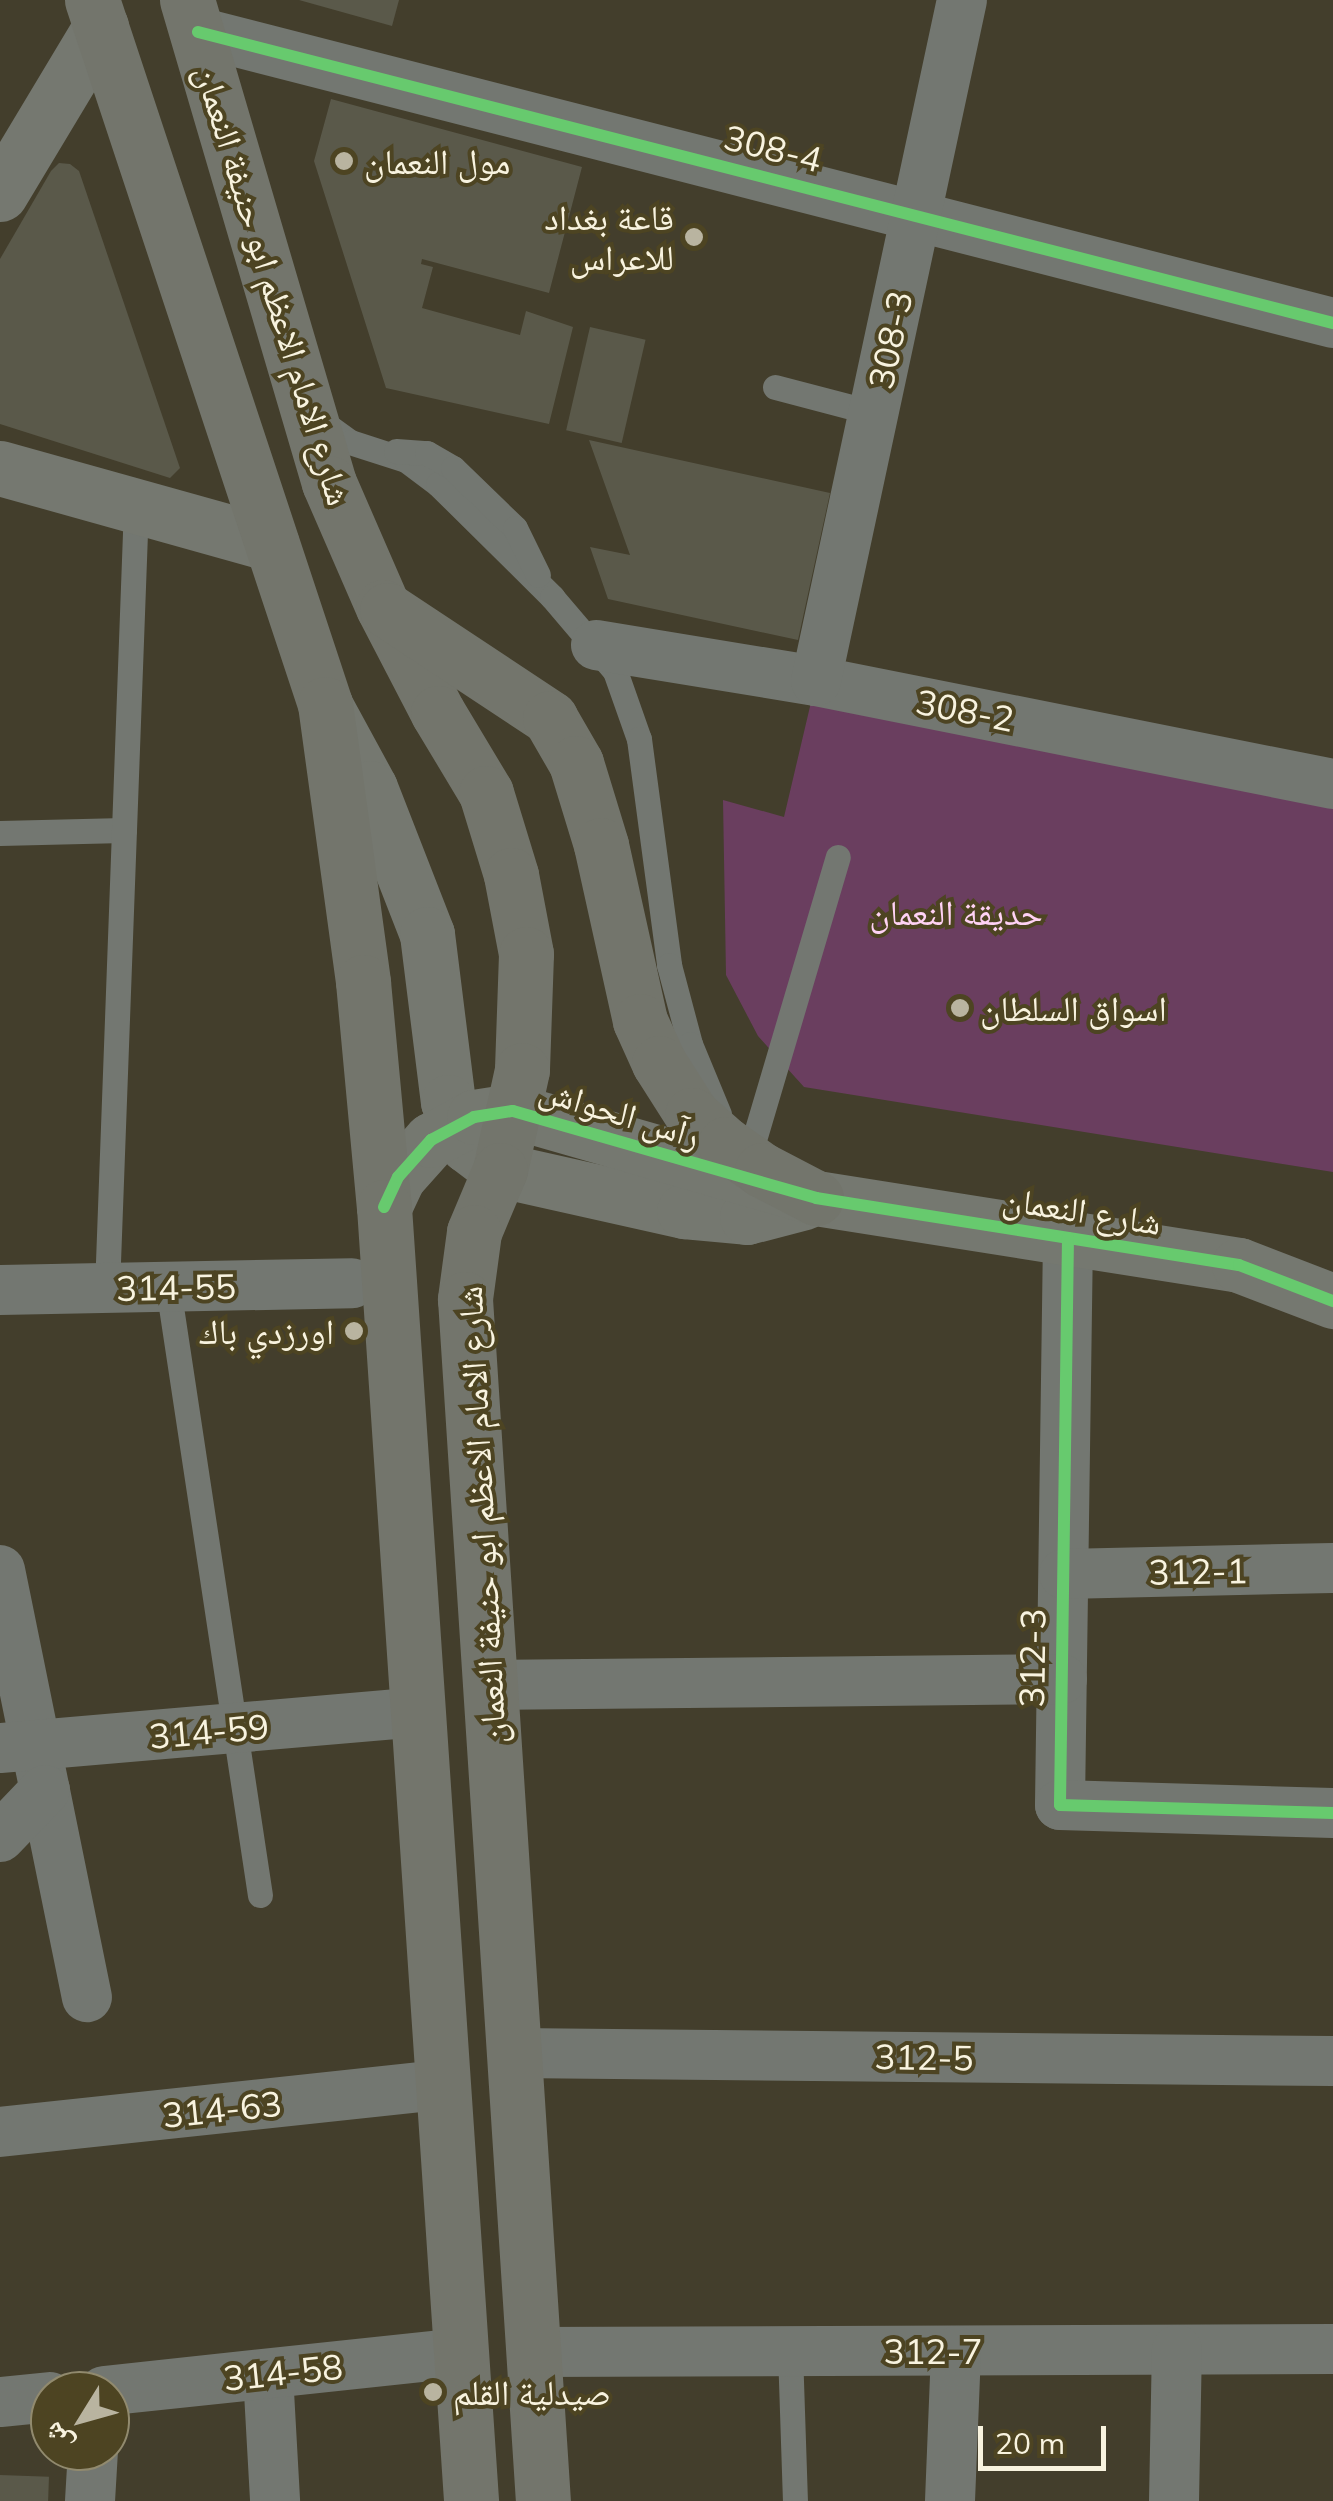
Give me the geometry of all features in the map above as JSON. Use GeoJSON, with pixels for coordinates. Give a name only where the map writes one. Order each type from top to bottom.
{"type":"FeatureCollection","features":[{"type":"Feature","properties":{"kind":"main road","name":"شارع الامام الاعظم ابو حنيفة النعمان"},"geometry":{"type":"LineString","coordinates":[[96,13],[325,704],[363,982],[384,1206],[472,2501]]}},
{"type":"Feature","properties":{"kind":"main road","name":"شارع الامام الاعظم ابو حنيفة النعمان"},"geometry":{"type":"LineString","coordinates":[[192,16],[329,483],[383,607],[438,713],[486,793],[511,875],[526,954],[522,1070],[500,1170],[474,1232],[465,1299],[543,2501]]}},
{"type":"Feature","properties":{"kind":"main road"},"geometry":{"type":"LineString","coordinates":[[383,607],[550,718],[576,764],[601,844],[640,1021],[658,1062],[692,1115],[748,1160],[816,1198]]}},
{"type":"Feature","properties":{"kind":"street","name":"308-3"},"geometry":{"type":"LineString","coordinates":[[816,681],[962,0]]}},
{"type":"Feature","properties":{"kind":"street"},"geometry":{"type":"LineString","coordinates":[[0,194],[96,13]]}},
{"type":"Feature","properties":{"kind":"street","name":"308-4"},"geometry":{"type":"LineString","coordinates":[[192,16],[916,216],[1333,322]]}},
{"type":"Feature","properties":{"kind":"street"},"geometry":{"type":"LineString","coordinates":[[0,468],[272,544]]}},
{"type":"Feature","properties":{"kind":"street","name":"308-2"},"geometry":{"type":"LineString","coordinates":[[596,645],[816,681],[1333,784]]}},
{"type":"Feature","properties":{"kind":"street"},"geometry":{"type":"LineString","coordinates":[[325,704],[370,788],[427,934],[448,1102],[455,1126],[466,1145],[500,1170]]}},
{"type":"Feature","properties":{"kind":"street","name":"رآس الحواش"},"geometry":{"type":"LineString","coordinates":[[384,1206],[411,1158],[430,1140],[474,1117],[512,1111],[816,1198]]}},
{"type":"Feature","properties":{"kind":"street","name":"شارع النعمان"},"geometry":{"type":"LineString","coordinates":[[500,1170],[716,1216],[771,1214],[816,1198],[1240,1266],[1333,1300]]}},
{"type":"Feature","properties":{"kind":"street","name":"312-3"},"geometry":{"type":"LineString","coordinates":[[1068,1238],[1060,1805],[1333,1813]]}},
{"type":"Feature","properties":{"kind":"street","name":"شارع النعمان"},"geometry":{"type":"LineString","coordinates":[[1240,1266],[1333,1262]]}},
{"type":"Feature","properties":{"kind":"street","name":"314-55"},"geometry":{"type":"LineString","coordinates":[[0,1290],[352,1283]]}},
{"type":"Feature","properties":{"kind":"street","name":"312-1"},"geometry":{"type":"LineString","coordinates":[[1064,1574],[1333,1568]]}},
{"type":"Feature","properties":{"kind":"street"},"geometry":{"type":"LineString","coordinates":[[0,1570],[27,1762],[87,1997]]}},
{"type":"Feature","properties":{"kind":"street","name":"312-3"},"geometry":{"type":"LineString","coordinates":[[490,1685],[1062,1678]]}},
{"type":"Feature","properties":{"kind":"street","name":"314-59"},"geometry":{"type":"LineString","coordinates":[[27,1762],[234,1729],[418,1712]]}},
{"type":"Feature","properties":{"kind":"street"},"geometry":{"type":"LineString","coordinates":[[0,1837],[27,1762]]}},
{"type":"Feature","properties":{"kind":"street","name":"312-5"},"geometry":{"type":"LineString","coordinates":[[514,2053],[1333,2061]]}},
{"type":"Feature","properties":{"kind":"street","name":"314-63"},"geometry":{"type":"LineString","coordinates":[[0,2132],[443,2085]]}},
{"type":"Feature","properties":{"kind":"street","name":"312-7"},"geometry":{"type":"LineString","coordinates":[[533,2352],[1333,2348]]}},
{"type":"Feature","properties":{"kind":"street"},"geometry":{"type":"LineString","coordinates":[[1174,2501],[1177,2350]]}},
{"type":"Feature","properties":{"kind":"street"},"geometry":{"type":"LineString","coordinates":[[950,2501],[956,2351]]}},
{"type":"Feature","properties":{"kind":"street","name":"314-58"},"geometry":{"type":"LineString","coordinates":[[130,2388],[462,2353]]}},
{"type":"Feature","properties":{"kind":"street"},"geometry":{"type":"LineString","coordinates":[[268,2374],[275,2501]]}},
{"type":"Feature","properties":{"kind":"street"},"geometry":{"type":"LineString","coordinates":[[0,2402],[30,2399]]}},
{"type":"Feature","properties":{"kind":"street"},"geometry":{"type":"LineString","coordinates":[[90,2501],[92,2471]]}},
{"type":"Feature","properties":{"kind":"lane"},"geometry":{"type":"LineString","coordinates":[[775,387],[874,413]]}},
{"type":"Feature","properties":{"kind":"lane"},"geometry":{"type":"LineString","coordinates":[[308,408],[334,433],[406,460],[438,484],[544,588],[615,671],[639,739],[669,965],[690,1044],[712,1102],[748,1160]]}},
{"type":"Feature","properties":{"kind":"lane"},"geometry":{"type":"LineString","coordinates":[[107,1289],[136,506]]}},
{"type":"Feature","properties":{"kind":"lane"},"geometry":{"type":"LineString","coordinates":[[0,832],[124,830]]}},
{"type":"Feature","properties":{"kind":"lane"},"geometry":{"type":"LineString","coordinates":[[748,1160],[838,857]]}},
{"type":"Feature","properties":{"kind":"lane"},"geometry":{"type":"LineString","coordinates":[[168,1287],[260,1895]]}},
{"type":"Feature","properties":{"kind":"lane"},"geometry":{"type":"LineString","coordinates":[[790,2351],[795,2501]]}},
{"type":"Feature","properties":{"kind":"green space","name":"حديقة النعمان"},"geometry":{"type":"Polygon","coordinates":[[[816,681],[1333,793],[1333,1172],[804,1087],[758,1036],[726,975],[723,800],[784,817],[816,681]]]}},
{"type":"Feature","properties":{"kind":"building"},"geometry":{"type":"Polygon","coordinates":[[[299,0],[399,0],[392,26],[299,0]]]}},
{"type":"Feature","properties":{"kind":"building"},"geometry":{"type":"Polygon","coordinates":[[[331,99],[582,167],[549,293],[422,259],[421,264],[433,267],[422,308],[520,335],[526,311],[573,327],[549,424],[386,388],[314,161],[331,99]]]}},
{"type":"Feature","properties":{"kind":"building"},"geometry":{"type":"Polygon","coordinates":[[[59,163],[70,164],[79,171],[180,468],[170,478],[0,424],[0,259],[59,163]]]}},
{"type":"Feature","properties":{"kind":"building"},"geometry":{"type":"Polygon","coordinates":[[[590,327],[646,340],[622,443],[566,430],[590,327]]]}},
{"type":"Feature","properties":{"kind":"building"},"geometry":{"type":"Polygon","coordinates":[[[589,440],[830,493],[798,640],[608,599],[590,547],[630,555],[589,440]]]}},
{"type":"Feature","properties":{"kind":"building"},"geometry":{"type":"Polygon","coordinates":[[[0,2475],[49,2477],[48,2501],[0,2501],[0,2475]]]}},
{"type":"Feature","properties":{"kind":"cycle path"},"geometry":{"type":"LineString","coordinates":[[198,32],[1333,323]]}},
{"type":"Feature","properties":{"kind":"cycle path"},"geometry":{"type":"LineString","coordinates":[[384,1207],[398,1177],[431,1140],[474,1117],[513,1111],[816,1198],[1239,1265],[1333,1301]]}},
{"type":"Feature","properties":{"kind":"cycle path"},"geometry":{"type":"LineString","coordinates":[[1068,1238],[1060,1805],[1333,1813]]}},
{"type":"Feature","properties":{"kind":"place","name":"مول النعمان"},"geometry":{"type":"Point","coordinates":[344,161]}},
{"type":"Feature","properties":{"kind":"place","name":"قاعة بغداد للاعراس"},"geometry":{"type":"Point","coordinates":[694,237]}},
{"type":"Feature","properties":{"kind":"place","name":"اسواق السلطان"},"geometry":{"type":"Point","coordinates":[960,1008]}},
{"type":"Feature","properties":{"kind":"place","name":"اورزدي باك"},"geometry":{"type":"Point","coordinates":[354,1331]}},
{"type":"Feature","properties":{"kind":"place","name":"صيدلية القلم"},"geometry":{"type":"Point","coordinates":[433,2392]}}]}
